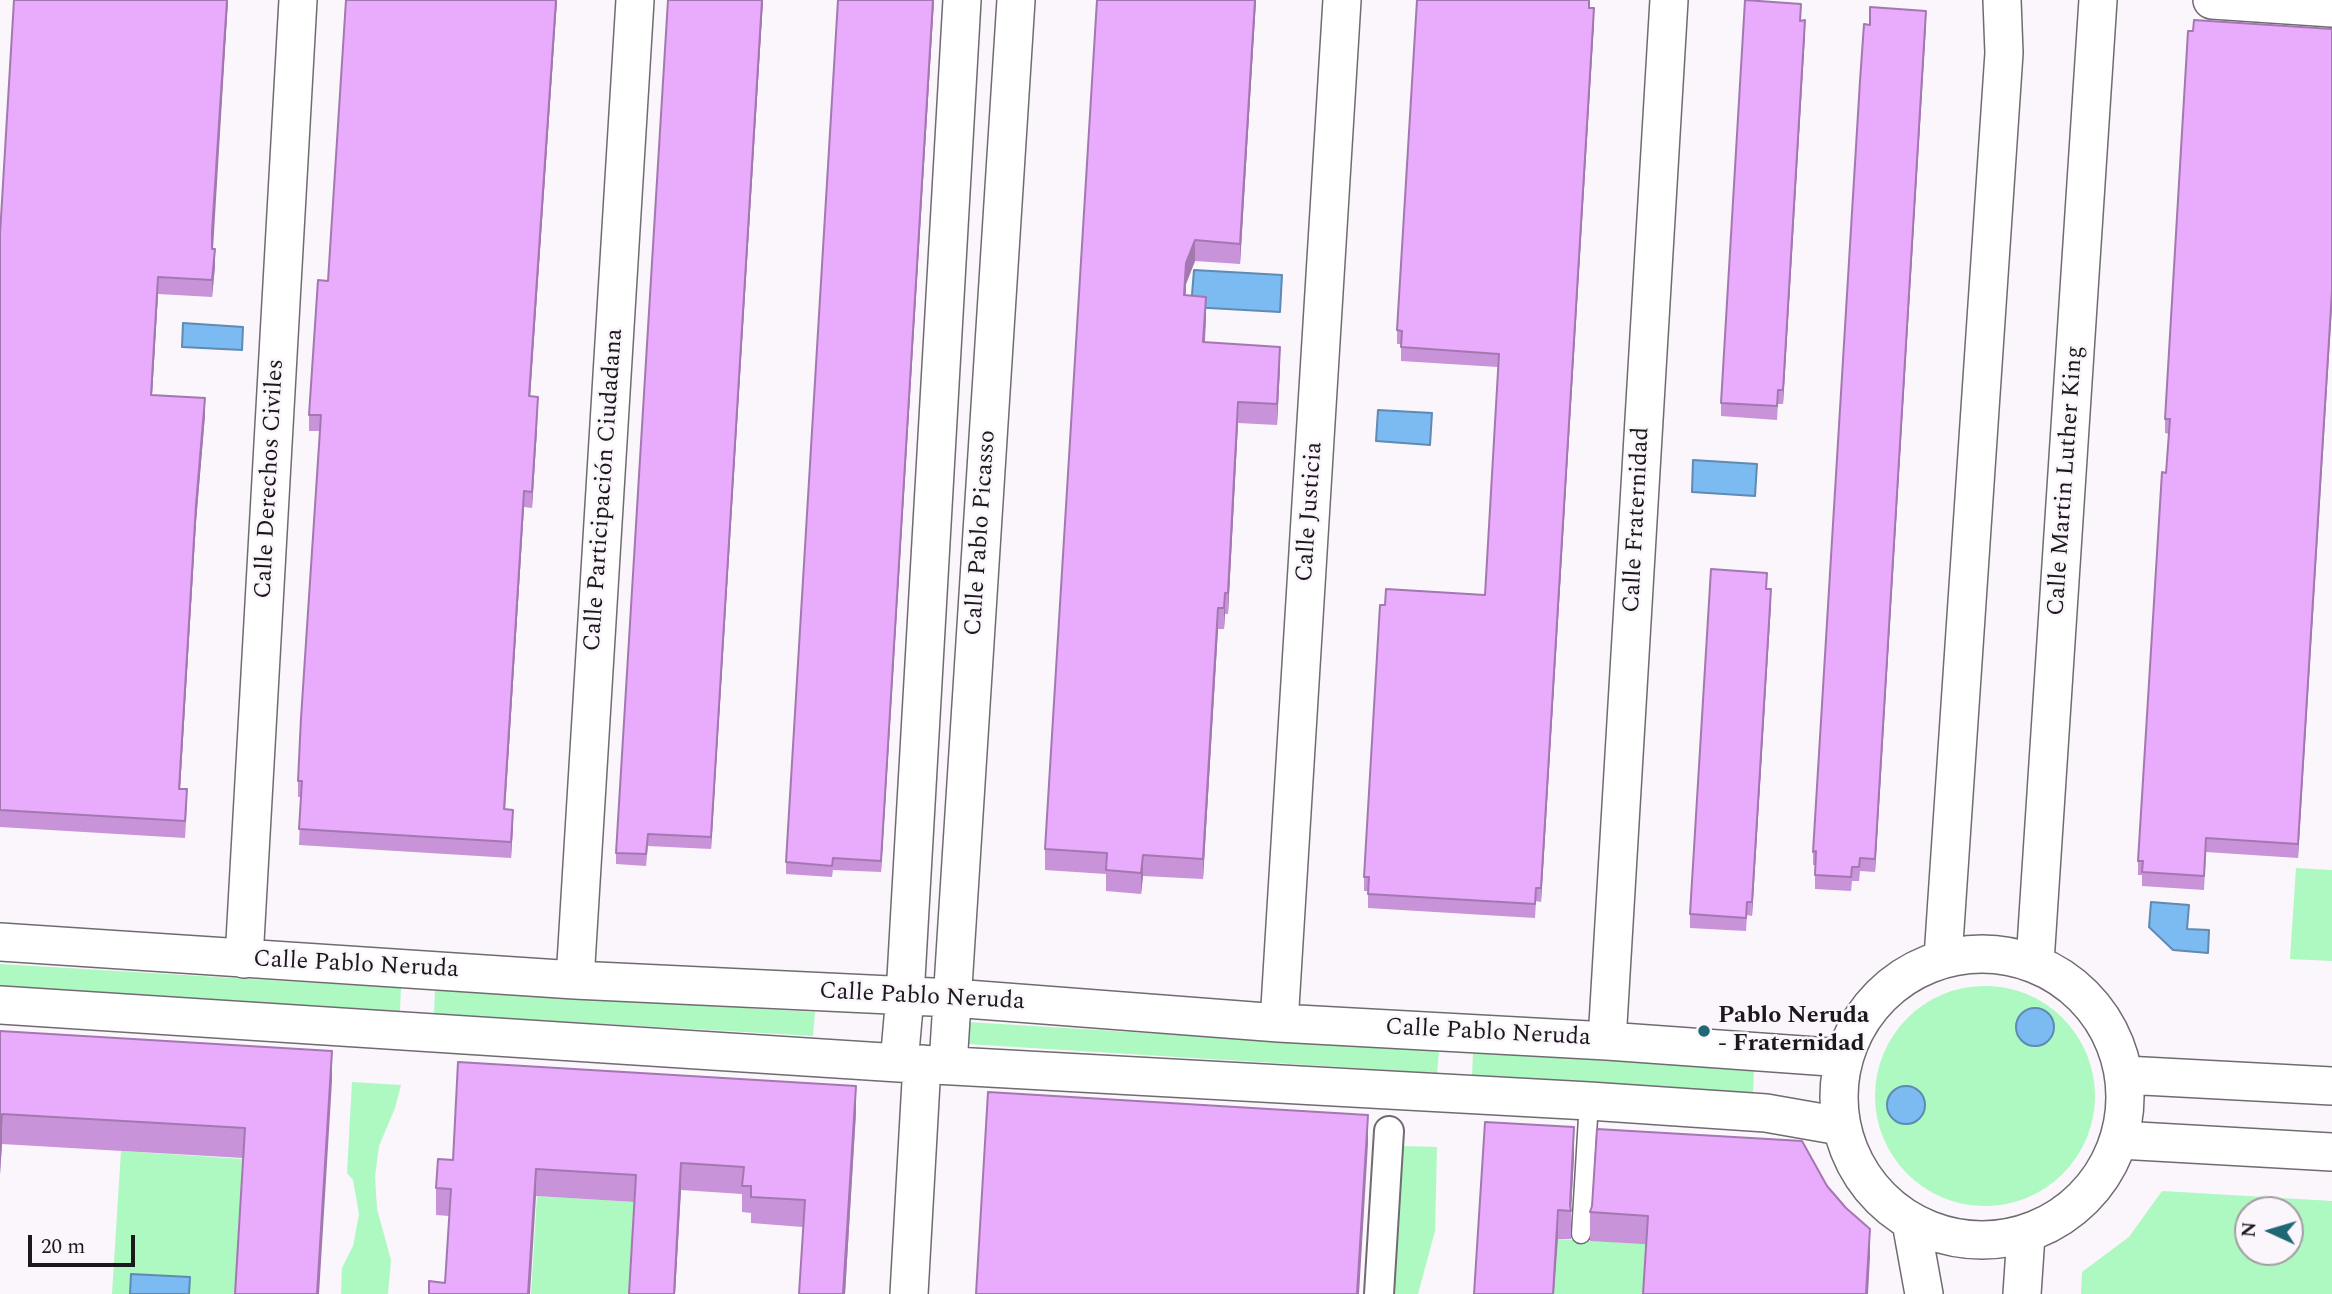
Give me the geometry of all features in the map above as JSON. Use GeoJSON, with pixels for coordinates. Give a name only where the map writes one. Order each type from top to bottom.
{"type":"FeatureCollection","features":[{"type":"Feature","properties":{"kind":"street","name":"Calle Derechos Civiles"},"geometry":{"type":"LineString","coordinates":[[244,959],[298,0]]}},
{"type":"Feature","properties":{"kind":"street","name":"Calle Participación Ciudadana"},"geometry":{"type":"LineString","coordinates":[[575,980],[635,0]]}},
{"type":"Feature","properties":{"kind":"street","name":"Calle Pablo Picasso"},"geometry":{"type":"LineString","coordinates":[[909,1294],[923,1064],[905,996],[962,0]]}},
{"type":"Feature","properties":{"kind":"street","name":"Calle Pablo Picasso"},"geometry":{"type":"LineString","coordinates":[[923,1064],[953,998],[1016,0]]}},
{"type":"Feature","properties":{"kind":"street","name":"Calle Justicia"},"geometry":{"type":"LineString","coordinates":[[1279,1023],[1342,0]]}},
{"type":"Feature","properties":{"kind":"street","name":"Calle Fraternidad"},"geometry":{"type":"LineString","coordinates":[[1607,1041],[1669,0]]}},
{"type":"Feature","properties":{"kind":"street"},"geometry":{"type":"LineString","coordinates":[[1943,958],[2004,53],[2003,0]]}},
{"type":"Feature","properties":{"kind":"street","name":"Calle Martin Luther King"},"geometry":{"type":"LineString","coordinates":[[2035,962],[2098,0]]}},
{"type":"Feature","properties":{"kind":"street"},"geometry":{"type":"LineString","coordinates":[[2212,0],[2332,8]]}},
{"type":"Feature","properties":{"kind":"street","name":"Calle Pablo Neruda"},"geometry":{"type":"LineString","coordinates":[[0,942],[575,980],[953,998],[1279,1023],[1607,1041],[1844,1058]]}},
{"type":"Feature","properties":{"kind":"street"},"geometry":{"type":"LineString","coordinates":[[1990,953],[2035,962],[2066,977],[2095,1007],[2125,1075],[2120,1140],[2084,1199],[2026,1235],[2000,1244],[1939,1235],[1911,1222],[1884,1201],[1864,1178],[1840,1126],[1844,1058],[1860,1024],[1881,995],[1910,972],[1943,958],[1990,953]]}},
{"type":"Feature","properties":{"kind":"street"},"geometry":{"type":"LineString","coordinates":[[0,1006],[923,1064],[1589,1101],[1766,1113],[1840,1126]]}},
{"type":"Feature","properties":{"kind":"street"},"geometry":{"type":"LineString","coordinates":[[2125,1075],[2332,1086]]}},
{"type":"Feature","properties":{"kind":"street"},"geometry":{"type":"LineString","coordinates":[[1380,1294],[1389,1131]]}},
{"type":"Feature","properties":{"kind":"street"},"geometry":{"type":"LineString","coordinates":[[2120,1140],[2332,1152]]}},
{"type":"Feature","properties":{"kind":"street"},"geometry":{"type":"LineString","coordinates":[[1911,1222],[1924,1294]]}},
{"type":"Feature","properties":{"kind":"street"},"geometry":{"type":"LineString","coordinates":[[2022,1294],[2026,1235]]}},
{"type":"Feature","properties":{"kind":"lane"},"geometry":{"type":"LineString","coordinates":[[1581,1234],[1589,1101]]}},
{"type":"Feature","properties":{"kind":"green space"},"geometry":{"type":"Polygon","coordinates":[[[2296,868],[2332,870],[2332,961],[2290,959],[2296,868]]]}},
{"type":"Feature","properties":{"kind":"green space"},"geometry":{"type":"Polygon","coordinates":[[[0,964],[401,988],[400,1011],[0,988],[0,964]]]}},
{"type":"Feature","properties":{"kind":"green space"},"geometry":{"type":"Polygon","coordinates":[[[1985,986],[2006,988],[2037,999],[2063,1018],[2082,1044],[2093,1075],[2093,1117],[2082,1148],[2063,1174],[2037,1193],[2006,1204],[1985,1206],[1964,1204],[1933,1193],[1907,1174],[1888,1148],[1877,1117],[1875,1096],[1877,1075],[1888,1044],[1907,1018],[1933,999],[1964,988],[1985,986]]]}},
{"type":"Feature","properties":{"kind":"green space"},"geometry":{"type":"Polygon","coordinates":[[[435,990],[815,1012],[813,1036],[434,1014],[435,990]]]}},
{"type":"Feature","properties":{"kind":"green space"},"geometry":{"type":"Polygon","coordinates":[[[968,1022],[1439,1051],[1437,1073],[967,1044],[968,1022]]]}},
{"type":"Feature","properties":{"kind":"green space"},"geometry":{"type":"Polygon","coordinates":[[[1473,1053],[1754,1069],[1753,1093],[1472,1077],[1473,1053]]]}},
{"type":"Feature","properties":{"kind":"green space"},"geometry":{"type":"Polygon","coordinates":[[[352,1082],[401,1085],[395,1108],[379,1146],[375,1176],[377,1209],[391,1260],[388,1294],[341,1294],[342,1268],[353,1246],[359,1214],[353,1180],[347,1173],[352,1082]]]}},
{"type":"Feature","properties":{"kind":"green space"},"geometry":{"type":"Polygon","coordinates":[[[1401,1146],[1437,1147],[1435,1231],[1418,1294],[1382,1294],[1397,1221],[1401,1146]]]}},
{"type":"Feature","properties":{"kind":"green space"},"geometry":{"type":"Polygon","coordinates":[[[121,1151],[244,1159],[236,1294],[112,1294],[121,1151]]]}},
{"type":"Feature","properties":{"kind":"green space"},"geometry":{"type":"Polygon","coordinates":[[[2162,1191],[2247,1196],[2234,1196],[2234,1266],[2304,1266],[2304,1199],[2332,1201],[2332,1294],[2081,1294],[2082,1272],[2129,1237],[2162,1191]]]}},
{"type":"Feature","properties":{"kind":"green space"},"geometry":{"type":"Polygon","coordinates":[[[537,1196],[636,1202],[631,1294],[531,1294],[537,1196]]]}},
{"type":"Feature","properties":{"kind":"green space"},"geometry":{"type":"Polygon","coordinates":[[[1558,1239],[1648,1244],[1645,1294],[1554,1294],[1558,1239]]]}},
{"type":"Feature","properties":{"kind":"water"},"geometry":{"type":"Polygon","coordinates":[[[1194,270],[1282,275],[1280,312],[1191,307],[1194,270]]]}},
{"type":"Feature","properties":{"kind":"water"},"geometry":{"type":"Polygon","coordinates":[[[183,323],[243,327],[242,350],[182,347],[183,323]]]}},
{"type":"Feature","properties":{"kind":"water"},"geometry":{"type":"Polygon","coordinates":[[[1378,410],[1432,413],[1430,445],[1376,441],[1378,410]]]}},
{"type":"Feature","properties":{"kind":"water"},"geometry":{"type":"Polygon","coordinates":[[[1693,460],[1757,464],[1755,496],[1692,492],[1693,460]]]}},
{"type":"Feature","properties":{"kind":"water"},"geometry":{"type":"Polygon","coordinates":[[[2151,902],[2189,905],[2187,929],[2209,930],[2208,953],[2173,950],[2149,927],[2151,902]]]}},
{"type":"Feature","properties":{"kind":"water"},"geometry":{"type":"Polygon","coordinates":[[[2035,1008],[2048,1014],[2054,1027],[2048,1040],[2035,1046],[2022,1040],[2016,1027],[2022,1014],[2035,1008]]]}},
{"type":"Feature","properties":{"kind":"water"},"geometry":{"type":"Polygon","coordinates":[[[1906,1086],[1919,1092],[1925,1105],[1919,1118],[1906,1124],[1893,1118],[1887,1105],[1893,1092],[1906,1086]]]}},
{"type":"Feature","properties":{"kind":"water"},"geometry":{"type":"Polygon","coordinates":[[[131,1274],[190,1277],[189,1294],[130,1294],[131,1274]]]}},
{"type":"Feature","properties":{"kind":"building"},"geometry":{"type":"Polygon","coordinates":[[[14,0],[227,0],[212,232],[212,249],[215,249],[212,280],[158,277],[151,395],[205,398],[179,789],[187,789],[185,821],[0,810],[0,234],[14,0]]]}},
{"type":"Feature","properties":{"kind":"building"},"geometry":{"type":"Polygon","coordinates":[[[346,0],[556,0],[529,396],[538,397],[532,492],[524,491],[504,809],[513,810],[511,842],[299,829],[302,781],[298,781],[301,718],[321,415],[309,415],[318,280],[328,281],[346,0]]]}},
{"type":"Feature","properties":{"kind":"building"},"geometry":{"type":"Polygon","coordinates":[[[668,0],[762,0],[711,837],[648,834],[646,854],[616,853],[668,0]]]}},
{"type":"Feature","properties":{"kind":"building"},"geometry":{"type":"Polygon","coordinates":[[[838,0],[933,0],[881,861],[833,858],[832,866],[786,862],[838,0]]]}},
{"type":"Feature","properties":{"kind":"building"},"geometry":{"type":"Polygon","coordinates":[[[1097,0],[1255,0],[1240,244],[1195,240],[1186,263],[1184,295],[1206,297],[1203,342],[1280,347],[1277,404],[1238,402],[1228,593],[1225,593],[1224,608],[1218,608],[1203,859],[1143,855],[1141,873],[1106,870],[1107,853],[1045,849],[1097,0]]]}},
{"type":"Feature","properties":{"kind":"building"},"geometry":{"type":"Polygon","coordinates":[[[1417,0],[1589,0],[1589,8],[1594,8],[1541,888],[1536,888],[1535,904],[1368,894],[1369,877],[1364,877],[1380,605],[1385,605],[1386,589],[1485,595],[1499,354],[1401,347],[1402,331],[1397,330],[1417,0]]]}},
{"type":"Feature","properties":{"kind":"building"},"geometry":{"type":"Polygon","coordinates":[[[1745,0],[1801,4],[1800,21],[1805,20],[1783,390],[1778,390],[1777,406],[1721,403],[1745,0]]]}},
{"type":"Feature","properties":{"kind":"building"},"geometry":{"type":"Polygon","coordinates":[[[1870,7],[1926,11],[1875,859],[1860,858],[1859,867],[1852,867],[1851,877],[1815,875],[1816,851],[1813,852],[1860,81],[1864,24],[1870,25],[1870,7]]]}},
{"type":"Feature","properties":{"kind":"building"},"geometry":{"type":"Polygon","coordinates":[[[2194,20],[2332,29],[2332,291],[2298,844],[2206,838],[2204,876],[2142,872],[2143,861],[2138,861],[2162,472],[2166,473],[2170,419],[2165,419],[2188,31],[2193,31],[2194,20]]]}},
{"type":"Feature","properties":{"kind":"building"},"geometry":{"type":"Polygon","coordinates":[[[1711,569],[1767,573],[1766,589],[1771,589],[1752,902],[1747,902],[1746,918],[1690,914],[1711,569]]]}},
{"type":"Feature","properties":{"kind":"building"},"geometry":{"type":"Polygon","coordinates":[[[0,1031],[332,1051],[317,1294],[235,1294],[245,1128],[2,1114],[0,1144],[0,1031]]]}},
{"type":"Feature","properties":{"kind":"building"},"geometry":{"type":"Polygon","coordinates":[[[458,1062],[856,1086],[843,1294],[799,1294],[805,1200],[751,1197],[751,1186],[742,1186],[744,1167],[681,1163],[674,1294],[629,1294],[636,1175],[536,1169],[528,1294],[429,1294],[429,1281],[445,1283],[451,1189],[436,1188],[438,1159],[453,1160],[458,1062]]]}},
{"type":"Feature","properties":{"kind":"building"},"geometry":{"type":"Polygon","coordinates":[[[988,1092],[1368,1115],[1357,1294],[976,1294],[988,1092]]]}},
{"type":"Feature","properties":{"kind":"building"},"geometry":{"type":"Polygon","coordinates":[[[1485,1122],[1574,1127],[1571,1211],[1558,1210],[1553,1294],[1474,1294],[1485,1122]]]}},
{"type":"Feature","properties":{"kind":"building"},"geometry":{"type":"Polygon","coordinates":[[[1597,1129],[1802,1141],[1827,1186],[1846,1208],[1870,1229],[1866,1294],[1643,1294],[1648,1216],[1590,1212],[1597,1129]]]}},
{"type":"Feature","properties":{"kind":"place","name":"Pablo Neruda - Fraternidad"},"geometry":{"type":"Point","coordinates":[1704,1031]}}]}
